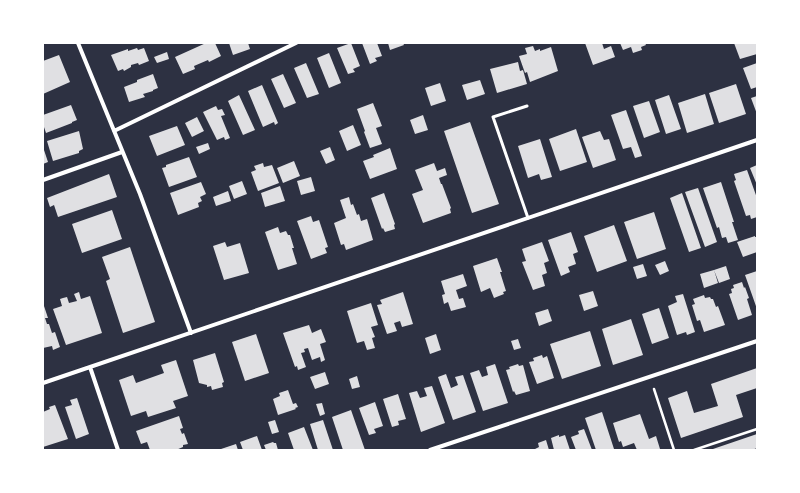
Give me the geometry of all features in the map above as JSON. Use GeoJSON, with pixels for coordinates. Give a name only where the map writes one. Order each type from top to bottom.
{"type":"FeatureCollection","features":[{"type":"Feature","properties":{"kind":"street"},"geometry":{"type":"LineString","coordinates":[[78,43],[140,194],[191,333]]}},
{"type":"Feature","properties":{"kind":"street"},"geometry":{"type":"LineString","coordinates":[[114,131],[296,43]]}},
{"type":"Feature","properties":{"kind":"street"},"geometry":{"type":"LineString","coordinates":[[43,383],[757,140]]}},
{"type":"Feature","properties":{"kind":"street"},"geometry":{"type":"LineString","coordinates":[[43,180],[122,152]]}},
{"type":"Feature","properties":{"kind":"street"},"geometry":{"type":"LineString","coordinates":[[430,450],[757,342]]}},
{"type":"Feature","properties":{"kind":"street"},"geometry":{"type":"LineString","coordinates":[[90,367],[118,450]]}},
{"type":"Feature","properties":{"kind":"lane"},"geometry":{"type":"LineString","coordinates":[[527,106],[493,117],[528,218]]}},
{"type":"Feature","properties":{"kind":"path"},"geometry":{"type":"LineString","coordinates":[[654,389],[674,450]]}},
{"type":"Feature","properties":{"kind":"path"},"geometry":{"type":"LineString","coordinates":[[694,450],[757,429]]}},
{"type":"Feature","properties":{"kind":"building"},"geometry":{"type":"Polygon","coordinates":[[[206,43],[215,43],[221,56],[209,62],[208,60],[194,66],[195,69],[183,74],[175,57],[206,43]]]}},
{"type":"Feature","properties":{"kind":"building"},"geometry":{"type":"Polygon","coordinates":[[[229,43],[248,43],[250,49],[233,55],[229,43]]]}},
{"type":"Feature","properties":{"kind":"building"},"geometry":{"type":"Polygon","coordinates":[[[351,43],[360,66],[353,69],[355,72],[348,74],[337,48],[351,43]]]}},
{"type":"Feature","properties":{"kind":"building"},"geometry":{"type":"Polygon","coordinates":[[[362,43],[377,43],[382,56],[375,58],[377,61],[370,64],[362,43]]]}},
{"type":"Feature","properties":{"kind":"building"},"geometry":{"type":"Polygon","coordinates":[[[388,43],[403,43],[404,45],[390,50],[388,43]]]}},
{"type":"Feature","properties":{"kind":"building"},"geometry":{"type":"Polygon","coordinates":[[[585,43],[602,43],[604,49],[611,46],[615,57],[593,65],[585,43]]]}},
{"type":"Feature","properties":{"kind":"building"},"geometry":{"type":"Polygon","coordinates":[[[620,43],[645,43],[646,45],[641,47],[642,50],[633,53],[631,47],[623,50],[620,43]]]}},
{"type":"Feature","properties":{"kind":"building"},"geometry":{"type":"Polygon","coordinates":[[[734,43],[757,43],[757,54],[740,59],[734,43]]]}},
{"type":"Feature","properties":{"kind":"building"},"geometry":{"type":"Polygon","coordinates":[[[533,46],[535,51],[540,49],[540,51],[551,47],[558,71],[530,82],[519,56],[527,54],[525,48],[533,46]]]}},
{"type":"Feature","properties":{"kind":"building"},"geometry":{"type":"Polygon","coordinates":[[[137,48],[138,50],[144,48],[149,61],[139,65],[138,63],[131,65],[131,67],[124,71],[123,69],[118,71],[111,55],[128,49],[128,51],[137,48]]]}},
{"type":"Feature","properties":{"kind":"building"},"geometry":{"type":"Polygon","coordinates":[[[167,52],[169,59],[157,63],[154,57],[167,52]]]}},
{"type":"Feature","properties":{"kind":"building"},"geometry":{"type":"Polygon","coordinates":[[[329,53],[341,83],[329,88],[317,58],[329,53]]]}},
{"type":"Feature","properties":{"kind":"building"},"geometry":{"type":"Polygon","coordinates":[[[59,55],[70,82],[43,94],[43,61],[59,55]]]}},
{"type":"Feature","properties":{"kind":"building"},"geometry":{"type":"Polygon","coordinates":[[[518,62],[520,71],[523,70],[527,84],[497,93],[490,69],[518,62]]]}},
{"type":"Feature","properties":{"kind":"building"},"geometry":{"type":"Polygon","coordinates":[[[306,63],[319,94],[307,98],[294,68],[306,63]]]}},
{"type":"Feature","properties":{"kind":"building"},"geometry":{"type":"Polygon","coordinates":[[[757,63],[757,87],[751,89],[743,68],[757,63]]]}},
{"type":"Feature","properties":{"kind":"building"},"geometry":{"type":"Polygon","coordinates":[[[153,74],[158,88],[143,94],[145,97],[129,102],[124,87],[153,74]]]}},
{"type":"Feature","properties":{"kind":"building"},"geometry":{"type":"Polygon","coordinates":[[[283,74],[296,103],[284,108],[271,79],[283,74]]]}},
{"type":"Feature","properties":{"kind":"building"},"geometry":{"type":"Polygon","coordinates":[[[480,80],[485,94],[467,100],[462,85],[480,80]]]}},
{"type":"Feature","properties":{"kind":"building"},"geometry":{"type":"Polygon","coordinates":[[[440,83],[446,101],[431,106],[425,88],[440,83]]]}},
{"type":"Feature","properties":{"kind":"building"},"geometry":{"type":"Polygon","coordinates":[[[736,84],[746,114],[719,123],[709,93],[736,84]]]}},
{"type":"Feature","properties":{"kind":"building"},"geometry":{"type":"Polygon","coordinates":[[[262,85],[278,123],[275,125],[274,122],[263,127],[248,91],[262,85]]]}},
{"type":"Feature","properties":{"kind":"building"},"geometry":{"type":"Polygon","coordinates":[[[705,94],[714,124],[687,133],[678,103],[705,94]]]}},
{"type":"Feature","properties":{"kind":"building"},"geometry":{"type":"Polygon","coordinates":[[[239,95],[255,130],[243,135],[228,101],[239,95]]]}},
{"type":"Feature","properties":{"kind":"building"},"geometry":{"type":"Polygon","coordinates":[[[669,95],[681,129],[666,134],[655,100],[669,95]]]}},
{"type":"Feature","properties":{"kind":"building"},"geometry":{"type":"Polygon","coordinates":[[[757,96],[757,114],[751,98],[757,96]]]}},
{"type":"Feature","properties":{"kind":"building"},"geometry":{"type":"Polygon","coordinates":[[[649,101],[660,132],[644,138],[633,106],[649,101]]]}},
{"type":"Feature","properties":{"kind":"building"},"geometry":{"type":"Polygon","coordinates":[[[373,103],[382,126],[376,128],[382,144],[370,148],[357,109],[373,103]]]}},
{"type":"Feature","properties":{"kind":"building"},"geometry":{"type":"Polygon","coordinates":[[[71,105],[77,120],[46,133],[43,124],[43,115],[71,105]]]}},
{"type":"Feature","properties":{"kind":"building"},"geometry":{"type":"Polygon","coordinates":[[[216,106],[218,110],[222,109],[225,115],[221,116],[230,138],[225,140],[224,137],[217,140],[203,112],[216,106]]]}},
{"type":"Feature","properties":{"kind":"building"},"geometry":{"type":"Polygon","coordinates":[[[626,110],[642,156],[635,158],[631,147],[623,149],[611,115],[626,110]]]}},
{"type":"Feature","properties":{"kind":"building"},"geometry":{"type":"Polygon","coordinates":[[[423,115],[428,130],[415,134],[410,120],[423,115]]]}},
{"type":"Feature","properties":{"kind":"building"},"geometry":{"type":"Polygon","coordinates":[[[197,117],[204,131],[192,137],[185,123],[197,117]]]}},
{"type":"Feature","properties":{"kind":"building"},"geometry":{"type":"Polygon","coordinates":[[[470,122],[499,204],[472,213],[444,131],[470,122]]]}},
{"type":"Feature","properties":{"kind":"building"},"geometry":{"type":"Polygon","coordinates":[[[353,125],[361,145],[347,151],[339,131],[353,125]]]}},
{"type":"Feature","properties":{"kind":"building"},"geometry":{"type":"Polygon","coordinates":[[[177,126],[185,145],[157,156],[149,136],[177,126]]]}},
{"type":"Feature","properties":{"kind":"building"},"geometry":{"type":"Polygon","coordinates":[[[576,129],[587,162],[560,171],[549,139],[576,129]]]}},
{"type":"Feature","properties":{"kind":"building"},"geometry":{"type":"Polygon","coordinates":[[[79,131],[83,149],[79,151],[79,153],[53,161],[47,141],[79,131]]]}},
{"type":"Feature","properties":{"kind":"building"},"geometry":{"type":"Polygon","coordinates":[[[600,131],[604,140],[609,139],[616,160],[593,168],[582,137],[600,131]]]}},
{"type":"Feature","properties":{"kind":"building"},"geometry":{"type":"Polygon","coordinates":[[[540,139],[552,177],[541,180],[539,174],[528,178],[518,146],[540,139]]]}},
{"type":"Feature","properties":{"kind":"building"},"geometry":{"type":"Polygon","coordinates":[[[208,143],[210,149],[199,154],[196,147],[208,143]]]}},
{"type":"Feature","properties":{"kind":"building"},"geometry":{"type":"Polygon","coordinates":[[[43,147],[48,162],[43,164],[43,147]]]}},
{"type":"Feature","properties":{"kind":"building"},"geometry":{"type":"Polygon","coordinates":[[[330,147],[335,160],[326,164],[320,151],[330,147]]]}},
{"type":"Feature","properties":{"kind":"building"},"geometry":{"type":"Polygon","coordinates":[[[390,148],[397,169],[370,179],[363,161],[390,148]]]}},
{"type":"Feature","properties":{"kind":"building"},"geometry":{"type":"Polygon","coordinates":[[[189,157],[197,177],[169,187],[162,168],[166,167],[166,165],[189,157]]]}},
{"type":"Feature","properties":{"kind":"building"},"geometry":{"type":"Polygon","coordinates":[[[294,161],[300,176],[283,183],[277,168],[294,161]]]}},
{"type":"Feature","properties":{"kind":"building"},"geometry":{"type":"Polygon","coordinates":[[[263,163],[264,167],[272,165],[279,183],[258,191],[251,172],[256,170],[254,166],[263,163]]]}},
{"type":"Feature","properties":{"kind":"building"},"geometry":{"type":"Polygon","coordinates":[[[434,163],[437,171],[445,168],[447,175],[439,178],[451,208],[451,213],[423,223],[412,194],[423,190],[415,170],[434,163]]]}},
{"type":"Feature","properties":{"kind":"building"},"geometry":{"type":"Polygon","coordinates":[[[757,165],[757,185],[750,168],[757,165]]]}},
{"type":"Feature","properties":{"kind":"building"},"geometry":{"type":"Polygon","coordinates":[[[747,170],[757,198],[757,217],[751,219],[750,215],[746,216],[734,181],[736,180],[734,174],[747,170]]]}},
{"type":"Feature","properties":{"kind":"building"},"geometry":{"type":"Polygon","coordinates":[[[109,174],[117,197],[58,217],[54,205],[50,207],[47,198],[109,174]]]}},
{"type":"Feature","properties":{"kind":"building"},"geometry":{"type":"Polygon","coordinates":[[[311,177],[315,191],[301,195],[297,181],[311,177]]]}},
{"type":"Feature","properties":{"kind":"building"},"geometry":{"type":"Polygon","coordinates":[[[242,181],[247,194],[234,199],[229,186],[242,181]]]}},
{"type":"Feature","properties":{"kind":"building"},"geometry":{"type":"Polygon","coordinates":[[[201,182],[206,194],[200,197],[202,201],[198,203],[199,207],[178,215],[170,193],[201,182]]]}},
{"type":"Feature","properties":{"kind":"building"},"geometry":{"type":"Polygon","coordinates":[[[721,182],[734,222],[732,222],[738,240],[728,243],[726,237],[722,238],[719,227],[717,228],[703,188],[721,182]]]}},
{"type":"Feature","properties":{"kind":"building"},"geometry":{"type":"Polygon","coordinates":[[[280,186],[285,201],[265,207],[261,193],[280,186]]]}},
{"type":"Feature","properties":{"kind":"building"},"geometry":{"type":"Polygon","coordinates":[[[698,188],[717,242],[705,247],[685,192],[698,188]]]}},
{"type":"Feature","properties":{"kind":"building"},"geometry":{"type":"Polygon","coordinates":[[[228,191],[231,201],[216,206],[213,197],[228,191]]]}},
{"type":"Feature","properties":{"kind":"building"},"geometry":{"type":"Polygon","coordinates":[[[384,193],[395,224],[395,229],[385,232],[383,228],[382,229],[371,198],[384,193]]]}},
{"type":"Feature","properties":{"kind":"building"},"geometry":{"type":"Polygon","coordinates":[[[682,193],[701,248],[689,252],[670,198],[682,193]]]}},
{"type":"Feature","properties":{"kind":"building"},"geometry":{"type":"Polygon","coordinates":[[[349,197],[351,205],[353,204],[361,221],[367,219],[373,240],[346,250],[344,244],[341,245],[334,223],[346,218],[340,200],[349,197]]]}},
{"type":"Feature","properties":{"kind":"building"},"geometry":{"type":"Polygon","coordinates":[[[112,210],[122,239],[82,253],[72,224],[112,210]]]}},
{"type":"Feature","properties":{"kind":"building"},"geometry":{"type":"Polygon","coordinates":[[[654,212],[666,249],[637,259],[624,222],[654,212]]]}},
{"type":"Feature","properties":{"kind":"building"},"geometry":{"type":"Polygon","coordinates":[[[311,216],[313,222],[319,220],[328,247],[325,248],[327,253],[311,259],[297,221],[311,216]]]}},
{"type":"Feature","properties":{"kind":"building"},"geometry":{"type":"Polygon","coordinates":[[[614,225],[627,261],[597,272],[584,236],[614,225]]]}},
{"type":"Feature","properties":{"kind":"building"},"geometry":{"type":"Polygon","coordinates":[[[278,227],[280,233],[286,231],[288,235],[290,235],[297,264],[278,270],[265,232],[278,227]]]}},
{"type":"Feature","properties":{"kind":"building"},"geometry":{"type":"Polygon","coordinates":[[[571,232],[578,252],[573,254],[576,264],[568,267],[570,272],[561,276],[548,240],[571,232]]]}},
{"type":"Feature","properties":{"kind":"building"},"geometry":{"type":"Polygon","coordinates":[[[755,236],[757,237],[757,252],[743,257],[737,242],[755,236]]]}},
{"type":"Feature","properties":{"kind":"building"},"geometry":{"type":"Polygon","coordinates":[[[225,242],[227,247],[240,243],[249,273],[224,280],[213,246],[225,242]]]}},
{"type":"Feature","properties":{"kind":"building"},"geometry":{"type":"Polygon","coordinates":[[[542,242],[549,261],[544,263],[547,273],[542,275],[545,286],[533,290],[522,262],[526,261],[522,249],[542,242]]]}},
{"type":"Feature","properties":{"kind":"building"},"geometry":{"type":"Polygon","coordinates":[[[130,247],[155,322],[123,333],[106,281],[110,279],[102,257],[130,247]]]}},
{"type":"Feature","properties":{"kind":"building"},"geometry":{"type":"Polygon","coordinates":[[[497,258],[506,291],[503,292],[504,294],[494,298],[490,288],[481,292],[473,266],[497,258]]]}},
{"type":"Feature","properties":{"kind":"building"},"geometry":{"type":"Polygon","coordinates":[[[665,261],[669,271],[660,275],[655,265],[665,261]]]}},
{"type":"Feature","properties":{"kind":"building"},"geometry":{"type":"Polygon","coordinates":[[[643,264],[647,276],[637,279],[633,267],[643,264]]]}},
{"type":"Feature","properties":{"kind":"building"},"geometry":{"type":"Polygon","coordinates":[[[726,266],[730,279],[719,283],[714,270],[726,266]]]}},
{"type":"Feature","properties":{"kind":"building"},"geometry":{"type":"Polygon","coordinates":[[[714,270],[718,283],[704,288],[700,274],[714,270]]]}},
{"type":"Feature","properties":{"kind":"building"},"geometry":{"type":"Polygon","coordinates":[[[757,271],[757,309],[745,275],[757,271]]]}},
{"type":"Feature","properties":{"kind":"building"},"geometry":{"type":"Polygon","coordinates":[[[463,274],[467,286],[456,290],[459,299],[463,298],[466,307],[451,311],[448,302],[444,304],[442,295],[445,294],[441,281],[463,274]]]}},
{"type":"Feature","properties":{"kind":"building"},"geometry":{"type":"Polygon","coordinates":[[[742,282],[749,298],[747,299],[752,315],[738,320],[729,294],[732,293],[731,289],[734,288],[733,285],[742,282]]]}},
{"type":"Feature","properties":{"kind":"building"},"geometry":{"type":"Polygon","coordinates":[[[593,291],[598,306],[584,311],[579,295],[593,291]]]}},
{"type":"Feature","properties":{"kind":"building"},"geometry":{"type":"Polygon","coordinates":[[[79,292],[81,299],[90,296],[102,333],[66,345],[53,309],[62,306],[60,299],[63,298],[67,297],[69,303],[77,301],[74,294],[79,292]]]}},
{"type":"Feature","properties":{"kind":"building"},"geometry":{"type":"Polygon","coordinates":[[[403,292],[413,324],[402,327],[400,321],[394,323],[397,331],[387,334],[377,305],[382,304],[380,300],[403,292]]]}},
{"type":"Feature","properties":{"kind":"building"},"geometry":{"type":"Polygon","coordinates":[[[683,294],[695,332],[687,335],[686,332],[677,335],[668,306],[677,302],[675,296],[683,294]]]}},
{"type":"Feature","properties":{"kind":"building"},"geometry":{"type":"Polygon","coordinates":[[[704,295],[705,298],[710,297],[713,299],[716,307],[718,306],[725,325],[704,332],[700,320],[697,321],[692,305],[695,304],[693,299],[704,295]]]}},
{"type":"Feature","properties":{"kind":"building"},"geometry":{"type":"Polygon","coordinates":[[[43,303],[48,318],[45,318],[47,324],[49,324],[52,333],[55,332],[60,347],[53,350],[52,346],[43,348],[43,303]]]}},
{"type":"Feature","properties":{"kind":"building"},"geometry":{"type":"Polygon","coordinates":[[[371,303],[378,325],[371,327],[375,337],[372,338],[375,348],[367,350],[364,341],[357,343],[347,311],[371,303]]]}},
{"type":"Feature","properties":{"kind":"building"},"geometry":{"type":"Polygon","coordinates":[[[659,308],[669,338],[652,344],[642,314],[659,308]]]}},
{"type":"Feature","properties":{"kind":"building"},"geometry":{"type":"Polygon","coordinates":[[[548,309],[552,321],[539,326],[535,313],[548,309]]]}},
{"type":"Feature","properties":{"kind":"building"},"geometry":{"type":"Polygon","coordinates":[[[631,319],[643,355],[613,365],[602,329],[631,319]]]}},
{"type":"Feature","properties":{"kind":"building"},"geometry":{"type":"Polygon","coordinates":[[[309,325],[312,333],[321,329],[326,342],[320,344],[325,360],[321,362],[320,357],[312,360],[308,348],[304,349],[305,352],[301,353],[306,367],[298,370],[297,366],[295,367],[283,333],[309,325]]]}},
{"type":"Feature","properties":{"kind":"building"},"geometry":{"type":"Polygon","coordinates":[[[590,331],[601,366],[562,379],[550,344],[590,331]]]}},
{"type":"Feature","properties":{"kind":"building"},"geometry":{"type":"Polygon","coordinates":[[[256,334],[269,373],[245,381],[232,342],[256,334]]]}},
{"type":"Feature","properties":{"kind":"building"},"geometry":{"type":"Polygon","coordinates":[[[436,334],[441,350],[430,354],[425,338],[436,334]]]}},
{"type":"Feature","properties":{"kind":"building"},"geometry":{"type":"Polygon","coordinates":[[[518,339],[521,348],[514,350],[511,341],[518,339]]]}},
{"type":"Feature","properties":{"kind":"building"},"geometry":{"type":"Polygon","coordinates":[[[215,353],[224,382],[222,383],[223,387],[212,390],[211,386],[207,387],[207,385],[199,383],[193,360],[215,353]]]}},
{"type":"Feature","properties":{"kind":"building"},"geometry":{"type":"Polygon","coordinates":[[[542,355],[543,358],[547,356],[554,378],[537,384],[529,362],[534,361],[533,358],[542,355]]]}},
{"type":"Feature","properties":{"kind":"building"},"geometry":{"type":"Polygon","coordinates":[[[176,360],[188,396],[173,401],[176,408],[148,417],[146,411],[131,416],[119,380],[133,375],[136,383],[164,373],[161,365],[176,360]]]}},
{"type":"Feature","properties":{"kind":"building"},"geometry":{"type":"Polygon","coordinates":[[[495,364],[508,403],[483,411],[470,373],[479,370],[482,377],[488,375],[486,367],[495,364]]]}},
{"type":"Feature","properties":{"kind":"building"},"geometry":{"type":"Polygon","coordinates":[[[518,364],[519,366],[523,365],[530,391],[516,395],[514,391],[513,392],[506,370],[510,369],[509,367],[518,364]]]}},
{"type":"Feature","properties":{"kind":"building"},"geometry":{"type":"Polygon","coordinates":[[[757,368],[757,388],[736,395],[743,417],[681,438],[668,398],[687,391],[694,413],[718,406],[711,384],[757,368]]]}},
{"type":"Feature","properties":{"kind":"building"},"geometry":{"type":"Polygon","coordinates":[[[325,372],[329,384],[315,389],[310,377],[325,372]]]}},
{"type":"Feature","properties":{"kind":"building"},"geometry":{"type":"Polygon","coordinates":[[[446,374],[451,388],[458,385],[455,377],[463,375],[476,412],[453,420],[438,377],[446,374]]]}},
{"type":"Feature","properties":{"kind":"building"},"geometry":{"type":"Polygon","coordinates":[[[357,376],[360,387],[352,389],[349,379],[357,376]]]}},
{"type":"Feature","properties":{"kind":"building"},"geometry":{"type":"Polygon","coordinates":[[[432,386],[445,423],[421,432],[409,393],[417,391],[420,398],[427,396],[424,388],[432,386]]]}},
{"type":"Feature","properties":{"kind":"building"},"geometry":{"type":"Polygon","coordinates":[[[288,390],[293,404],[296,403],[298,407],[278,415],[273,399],[280,396],[279,393],[288,390]]]}},
{"type":"Feature","properties":{"kind":"building"},"geometry":{"type":"Polygon","coordinates":[[[398,394],[406,419],[398,421],[399,425],[392,427],[383,399],[398,394]]]}},
{"type":"Feature","properties":{"kind":"building"},"geometry":{"type":"Polygon","coordinates":[[[77,398],[89,434],[76,439],[65,407],[72,405],[70,400],[77,398]]]}},
{"type":"Feature","properties":{"kind":"building"},"geometry":{"type":"Polygon","coordinates":[[[375,402],[383,426],[374,429],[376,433],[369,435],[359,408],[375,402]]]}},
{"type":"Feature","properties":{"kind":"building"},"geometry":{"type":"Polygon","coordinates":[[[322,403],[325,414],[320,416],[316,404],[322,403]]]}},
{"type":"Feature","properties":{"kind":"building"},"geometry":{"type":"Polygon","coordinates":[[[55,405],[68,439],[43,447],[43,412],[50,409],[49,407],[55,405]]]}},
{"type":"Feature","properties":{"kind":"building"},"geometry":{"type":"Polygon","coordinates":[[[351,410],[365,450],[343,450],[332,417],[351,410]]]}},
{"type":"Feature","properties":{"kind":"building"},"geometry":{"type":"Polygon","coordinates":[[[602,412],[614,449],[611,450],[596,450],[585,418],[602,412]]]}},
{"type":"Feature","properties":{"kind":"building"},"geometry":{"type":"Polygon","coordinates":[[[640,414],[649,439],[656,436],[660,449],[637,450],[634,443],[623,447],[621,441],[619,442],[613,423],[640,414]]]}},
{"type":"Feature","properties":{"kind":"building"},"geometry":{"type":"Polygon","coordinates":[[[179,416],[183,428],[180,429],[182,434],[184,433],[188,444],[183,445],[183,447],[176,450],[150,450],[147,442],[141,444],[136,431],[179,416]]]}},
{"type":"Feature","properties":{"kind":"building"},"geometry":{"type":"Polygon","coordinates":[[[275,420],[279,432],[272,434],[268,422],[275,420]]]}},
{"type":"Feature","properties":{"kind":"building"},"geometry":{"type":"Polygon","coordinates":[[[323,420],[333,450],[318,450],[310,424],[323,420]]]}},
{"type":"Feature","properties":{"kind":"building"},"geometry":{"type":"Polygon","coordinates":[[[304,427],[313,450],[294,450],[288,433],[304,427]]]}},
{"type":"Feature","properties":{"kind":"building"},"geometry":{"type":"Polygon","coordinates":[[[584,429],[592,450],[576,450],[571,437],[579,434],[578,431],[584,429]]]}},
{"type":"Feature","properties":{"kind":"building"},"geometry":{"type":"Polygon","coordinates":[[[757,434],[757,448],[752,450],[710,450],[757,434]]]}},
{"type":"Feature","properties":{"kind":"building"},"geometry":{"type":"Polygon","coordinates":[[[559,435],[559,437],[565,435],[570,450],[554,450],[551,438],[559,435]]]}},
{"type":"Feature","properties":{"kind":"building"},"geometry":{"type":"Polygon","coordinates":[[[257,436],[262,450],[243,450],[240,442],[257,436]]]}},
{"type":"Feature","properties":{"kind":"building"},"geometry":{"type":"Polygon","coordinates":[[[546,440],[549,450],[533,450],[539,447],[538,443],[546,440]]]}},
{"type":"Feature","properties":{"kind":"building"},"geometry":{"type":"Polygon","coordinates":[[[273,442],[276,443],[278,450],[266,450],[264,445],[273,442]]]}},
{"type":"Feature","properties":{"kind":"building"},"geometry":{"type":"Polygon","coordinates":[[[236,444],[238,450],[218,450],[236,444]]]}}]}
